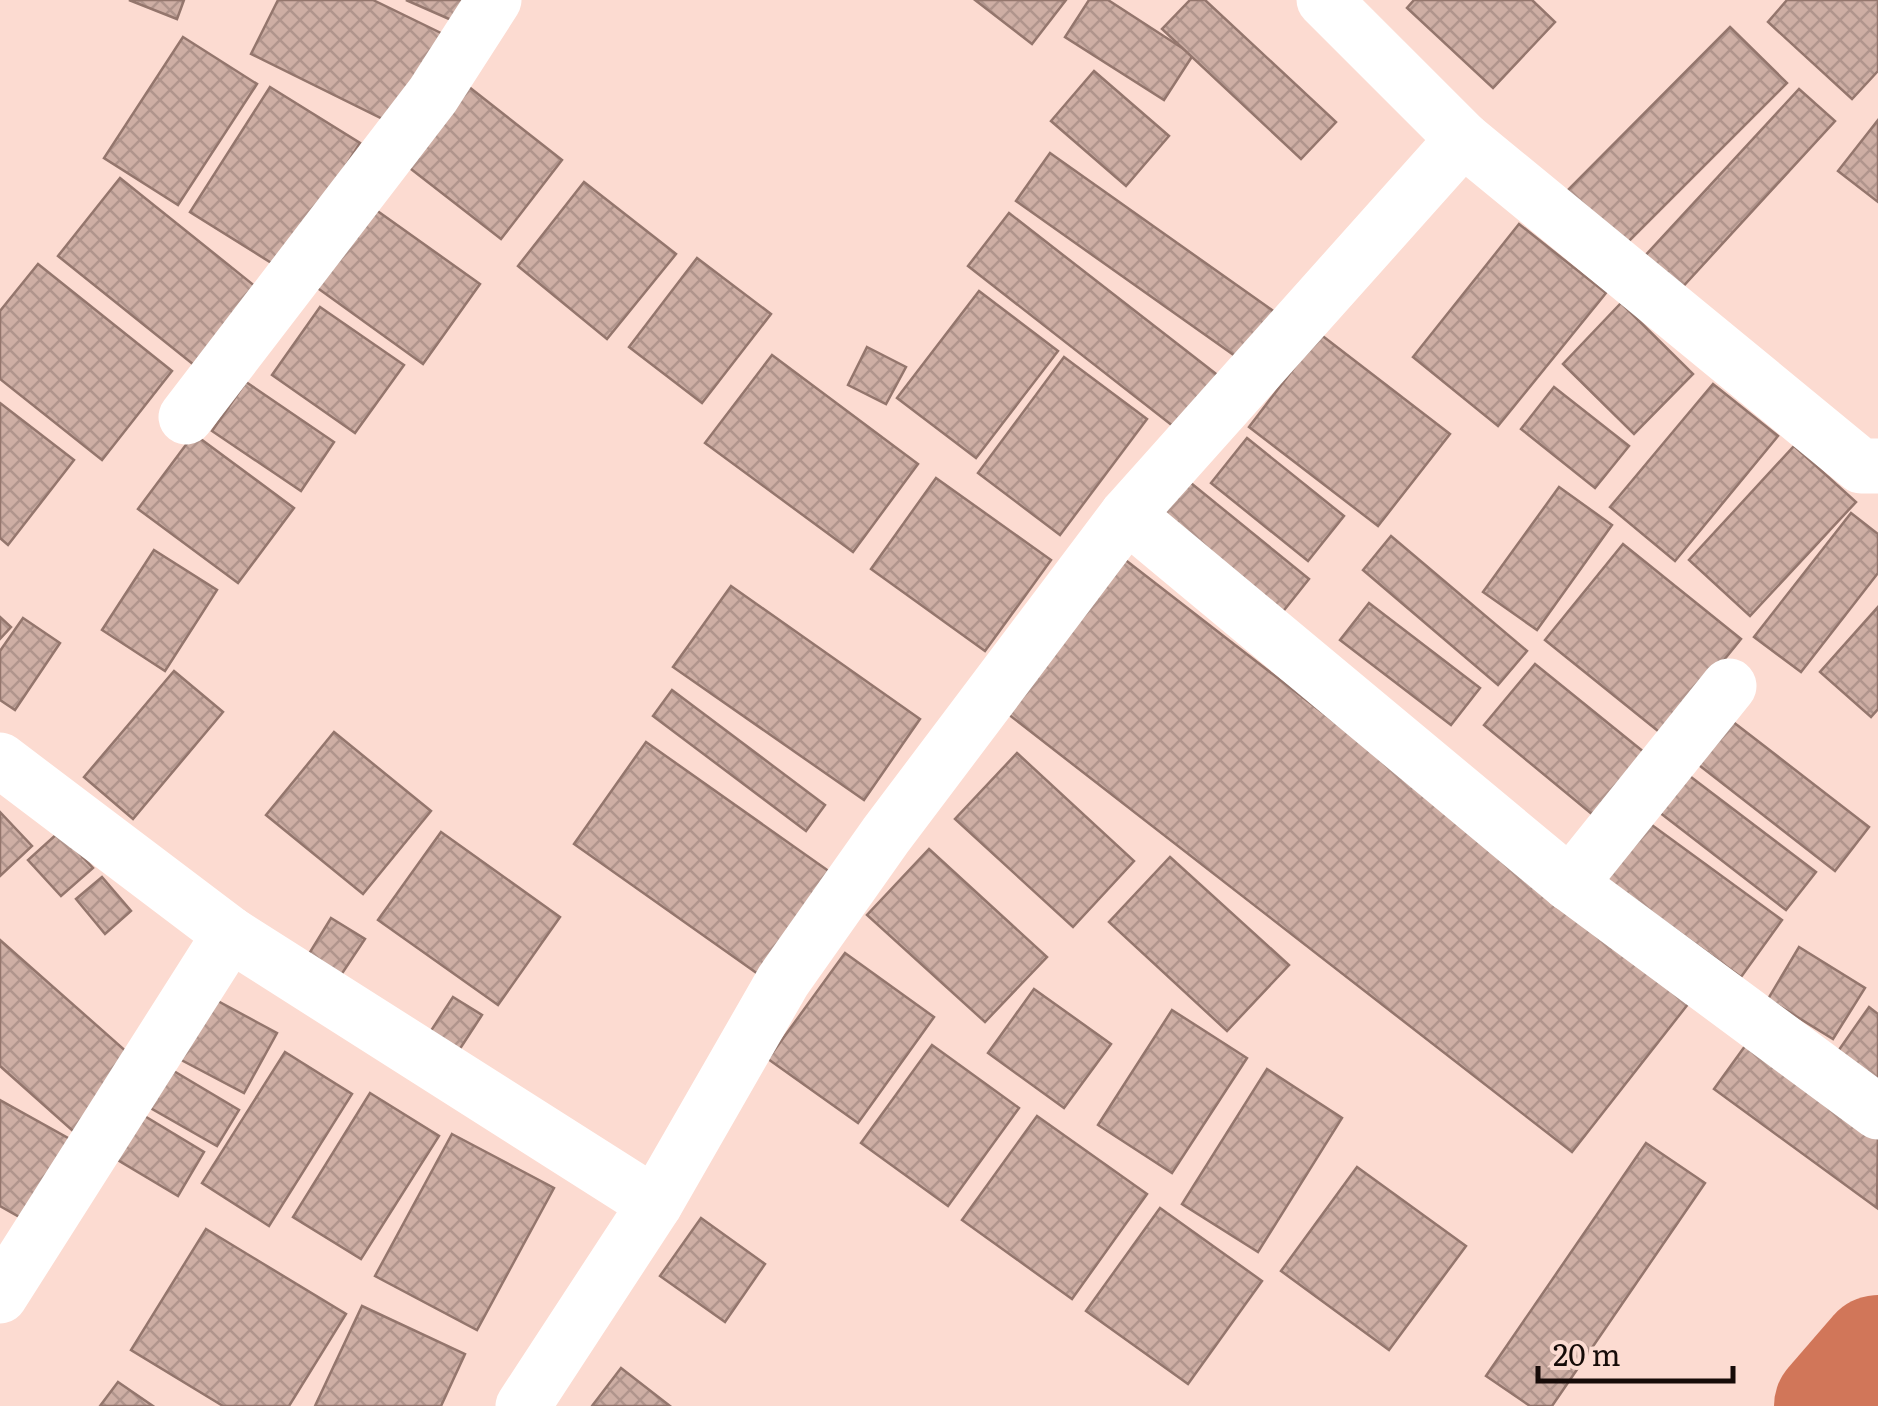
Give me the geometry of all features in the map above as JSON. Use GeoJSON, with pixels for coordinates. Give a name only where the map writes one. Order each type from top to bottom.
{"type":"FeatureCollection","features":[{"type":"Feature","properties":{"kind":"street"},"geometry":{"type":"LineString","coordinates":[[186,417],[433,95],[494,0]]}},
{"type":"Feature","properties":{"kind":"street"},"geometry":{"type":"LineString","coordinates":[[1324,0],[1463,139],[1861,466],[1878,466]]}},
{"type":"Feature","properties":{"kind":"street"},"geometry":{"type":"LineString","coordinates":[[523,1406],[655,1204],[783,980],[886,834],[1127,515],[1463,139]]}},
{"type":"Feature","properties":{"kind":"street"},"geometry":{"type":"LineString","coordinates":[[1127,515],[1570,884],[1878,1112]]}},
{"type":"Feature","properties":{"kind":"street"},"geometry":{"type":"LineString","coordinates":[[1570,884],[1729,686]]}},
{"type":"Feature","properties":{"kind":"street"},"geometry":{"type":"LineString","coordinates":[[0,760],[230,934],[655,1204]]}},
{"type":"Feature","properties":{"kind":"street"},"geometry":{"type":"LineString","coordinates":[[0,1296],[230,934]]}},
{"type":"Feature","properties":{"kind":"building"},"geometry":{"type":"Polygon","coordinates":[[[129,0],[184,0],[177,19],[129,0]]]}},
{"type":"Feature","properties":{"kind":"building"},"geometry":{"type":"Polygon","coordinates":[[[278,0],[373,0],[445,35],[399,127],[251,54],[278,0]]]}},
{"type":"Feature","properties":{"kind":"building"},"geometry":{"type":"Polygon","coordinates":[[[406,0],[466,0],[456,22],[406,0]]]}},
{"type":"Feature","properties":{"kind":"building"},"geometry":{"type":"Polygon","coordinates":[[[975,0],[1066,0],[1032,44],[975,0]]]}},
{"type":"Feature","properties":{"kind":"building"},"geometry":{"type":"Polygon","coordinates":[[[1089,0],[1108,0],[1193,55],[1164,100],[1065,37],[1089,0]]]}},
{"type":"Feature","properties":{"kind":"building"},"geometry":{"type":"Polygon","coordinates":[[[1190,0],[1205,0],[1336,122],[1301,159],[1162,29],[1190,0]]]}},
{"type":"Feature","properties":{"kind":"building"},"geometry":{"type":"Polygon","coordinates":[[[1414,0],[1532,0],[1555,22],[1493,88],[1407,8],[1414,0]]]}},
{"type":"Feature","properties":{"kind":"building"},"geometry":{"type":"Polygon","coordinates":[[[1787,0],[1878,0],[1878,71],[1852,99],[1768,22],[1787,0]]]}},
{"type":"Feature","properties":{"kind":"building"},"geometry":{"type":"Polygon","coordinates":[[[1730,27],[1787,83],[1621,249],[1565,193],[1730,27]]]}},
{"type":"Feature","properties":{"kind":"building"},"geometry":{"type":"Polygon","coordinates":[[[183,37],[257,84],[178,205],[104,158],[183,37]]]}},
{"type":"Feature","properties":{"kind":"building"},"geometry":{"type":"Polygon","coordinates":[[[1094,71],[1169,136],[1126,186],[1051,121],[1094,71]]]}},
{"type":"Feature","properties":{"kind":"building"},"geometry":{"type":"Polygon","coordinates":[[[464,83],[562,160],[501,239],[402,162],[464,83]]]}},
{"type":"Feature","properties":{"kind":"building"},"geometry":{"type":"Polygon","coordinates":[[[270,87],[360,143],[281,269],[190,212],[270,87]]]}},
{"type":"Feature","properties":{"kind":"building"},"geometry":{"type":"Polygon","coordinates":[[[1799,89],[1835,121],[1678,292],[1642,259],[1799,89]]]}},
{"type":"Feature","properties":{"kind":"building"},"geometry":{"type":"Polygon","coordinates":[[[1878,120],[1878,202],[1838,171],[1878,120]]]}},
{"type":"Feature","properties":{"kind":"building"},"geometry":{"type":"Polygon","coordinates":[[[1050,153],[1279,315],[1245,363],[1016,201],[1050,153]]]}},
{"type":"Feature","properties":{"kind":"building"},"geometry":{"type":"Polygon","coordinates":[[[120,178],[266,295],[204,373],[58,256],[120,178]]]}},
{"type":"Feature","properties":{"kind":"building"},"geometry":{"type":"Polygon","coordinates":[[[584,182],[676,254],[607,339],[518,266],[584,182]]]}},
{"type":"Feature","properties":{"kind":"building"},"geometry":{"type":"Polygon","coordinates":[[[362,200],[480,284],[423,364],[305,279],[362,200]]]}},
{"type":"Feature","properties":{"kind":"building"},"geometry":{"type":"Polygon","coordinates":[[[1009,213],[1229,384],[1187,437],[968,266],[1009,213]]]}},
{"type":"Feature","properties":{"kind":"building"},"geometry":{"type":"Polygon","coordinates":[[[1519,224],[1606,293],[1498,426],[1413,357],[1519,224]]]}},
{"type":"Feature","properties":{"kind":"building"},"geometry":{"type":"Polygon","coordinates":[[[697,258],[771,314],[702,403],[629,347],[697,258]]]}},
{"type":"Feature","properties":{"kind":"building"},"geometry":{"type":"Polygon","coordinates":[[[38,264],[172,371],[102,460],[0,379],[0,311],[38,264]]]}},
{"type":"Feature","properties":{"kind":"building"},"geometry":{"type":"Polygon","coordinates":[[[979,291],[1058,351],[976,458],[897,398],[979,291]]]}},
{"type":"Feature","properties":{"kind":"building"},"geometry":{"type":"Polygon","coordinates":[[[1621,303],[1693,374],[1634,434],[1563,364],[1621,303]]]}},
{"type":"Feature","properties":{"kind":"building"},"geometry":{"type":"Polygon","coordinates":[[[320,307],[404,365],[355,433],[272,375],[320,307]]]}},
{"type":"Feature","properties":{"kind":"building"},"geometry":{"type":"Polygon","coordinates":[[[1320,334],[1450,434],[1378,526],[1249,427],[1320,334]]]}},
{"type":"Feature","properties":{"kind":"building"},"geometry":{"type":"Polygon","coordinates":[[[867,347],[906,367],[886,404],[848,385],[867,347]]]}},
{"type":"Feature","properties":{"kind":"building"},"geometry":{"type":"Polygon","coordinates":[[[772,355],[918,464],[853,552],[705,443],[772,355]]]}},
{"type":"Feature","properties":{"kind":"building"},"geometry":{"type":"Polygon","coordinates":[[[1064,357],[1147,419],[1060,535],[978,473],[1064,357]]]}},
{"type":"Feature","properties":{"kind":"building"},"geometry":{"type":"Polygon","coordinates":[[[246,382],[334,442],[301,491],[212,431],[246,382]]]}},
{"type":"Feature","properties":{"kind":"building"},"geometry":{"type":"Polygon","coordinates":[[[1713,384],[1778,436],[1675,561],[1610,507],[1713,384]]]}},
{"type":"Feature","properties":{"kind":"building"},"geometry":{"type":"Polygon","coordinates":[[[1554,387],[1629,446],[1595,488],[1521,429],[1554,387]]]}},
{"type":"Feature","properties":{"kind":"building"},"geometry":{"type":"Polygon","coordinates":[[[0,403],[74,460],[8,545],[0,538],[0,403]]]}},
{"type":"Feature","properties":{"kind":"building"},"geometry":{"type":"Polygon","coordinates":[[[194,434],[294,508],[238,583],[138,509],[194,434]]]}},
{"type":"Feature","properties":{"kind":"building"},"geometry":{"type":"Polygon","coordinates":[[[1247,438],[1344,516],[1308,561],[1211,483],[1247,438]]]}},
{"type":"Feature","properties":{"kind":"building"},"geometry":{"type":"Polygon","coordinates":[[[1794,446],[1856,502],[1750,616],[1689,560],[1794,446]]]}},
{"type":"Feature","properties":{"kind":"building"},"geometry":{"type":"Polygon","coordinates":[[[936,478],[1051,560],[985,651],[871,569],[936,478]]]}},
{"type":"Feature","properties":{"kind":"building"},"geometry":{"type":"Polygon","coordinates":[[[1186,479],[1309,579],[1277,619],[1154,519],[1186,479]]]}},
{"type":"Feature","properties":{"kind":"building"},"geometry":{"type":"Polygon","coordinates":[[[1559,487],[1612,525],[1537,630],[1483,592],[1559,487]]]}},
{"type":"Feature","properties":{"kind":"building"},"geometry":{"type":"Polygon","coordinates":[[[1851,513],[1878,534],[1878,573],[1801,672],[1754,637],[1851,513]]]}},
{"type":"Feature","properties":{"kind":"building"},"geometry":{"type":"Polygon","coordinates":[[[1391,536],[1527,651],[1498,685],[1363,570],[1391,536]]]}},
{"type":"Feature","properties":{"kind":"building"},"geometry":{"type":"Polygon","coordinates":[[[1623,544],[1741,639],[1663,735],[1545,640],[1623,544]]]}},
{"type":"Feature","properties":{"kind":"building"},"geometry":{"type":"Polygon","coordinates":[[[154,550],[217,590],[165,671],[102,630],[154,550]]]}},
{"type":"Feature","properties":{"kind":"building"},"geometry":{"type":"Polygon","coordinates":[[[1119,555],[1692,999],[1572,1152],[999,707],[1119,555]]]}},
{"type":"Feature","properties":{"kind":"building"},"geometry":{"type":"Polygon","coordinates":[[[731,586],[920,719],[864,800],[673,667],[731,586]]]}},
{"type":"Feature","properties":{"kind":"building"},"geometry":{"type":"Polygon","coordinates":[[[1369,603],[1480,688],[1451,725],[1340,640],[1369,603]]]}},
{"type":"Feature","properties":{"kind":"building"},"geometry":{"type":"Polygon","coordinates":[[[1878,607],[1878,709],[1871,717],[1820,672],[1878,607]]]}},
{"type":"Feature","properties":{"kind":"building"},"geometry":{"type":"Polygon","coordinates":[[[0,617],[11,627],[0,639],[0,617]]]}},
{"type":"Feature","properties":{"kind":"building"},"geometry":{"type":"Polygon","coordinates":[[[23,618],[60,643],[15,710],[0,700],[0,651],[23,618]]]}},
{"type":"Feature","properties":{"kind":"building"},"geometry":{"type":"Polygon","coordinates":[[[1535,664],[1645,753],[1593,815],[1484,725],[1535,664]]]}},
{"type":"Feature","properties":{"kind":"building"},"geometry":{"type":"Polygon","coordinates":[[[174,671],[223,712],[133,819],[84,777],[174,671]]]}},
{"type":"Feature","properties":{"kind":"building"},"geometry":{"type":"Polygon","coordinates":[[[672,690],[825,805],[806,831],[653,716],[672,690]]]}},
{"type":"Feature","properties":{"kind":"building"},"geometry":{"type":"Polygon","coordinates":[[[1728,718],[1869,827],[1835,871],[1695,762],[1728,718]]]}},
{"type":"Feature","properties":{"kind":"building"},"geometry":{"type":"Polygon","coordinates":[[[334,732],[431,811],[363,894],[266,815],[334,732]]]}},
{"type":"Feature","properties":{"kind":"building"},"geometry":{"type":"Polygon","coordinates":[[[646,742],[830,872],[758,974],[574,844],[646,742]]]}},
{"type":"Feature","properties":{"kind":"building"},"geometry":{"type":"Polygon","coordinates":[[[1017,753],[1134,861],[1073,927],[955,819],[1017,753]]]}},
{"type":"Feature","properties":{"kind":"building"},"geometry":{"type":"Polygon","coordinates":[[[1687,774],[1816,872],[1786,910],[1659,812],[1687,774]]]}},
{"type":"Feature","properties":{"kind":"building"},"geometry":{"type":"Polygon","coordinates":[[[0,812],[32,846],[0,876],[0,812]]]}},
{"type":"Feature","properties":{"kind":"building"},"geometry":{"type":"Polygon","coordinates":[[[1645,820],[1782,920],[1741,977],[1603,877],[1645,820]]]}},
{"type":"Feature","properties":{"kind":"building"},"geometry":{"type":"Polygon","coordinates":[[[59,832],[93,868],[61,896],[28,860],[59,832]]]}},
{"type":"Feature","properties":{"kind":"building"},"geometry":{"type":"Polygon","coordinates":[[[441,832],[560,917],[498,1005],[378,920],[441,832]]]}},
{"type":"Feature","properties":{"kind":"building"},"geometry":{"type":"Polygon","coordinates":[[[929,849],[1047,957],[985,1022],[867,915],[929,849]]]}},
{"type":"Feature","properties":{"kind":"building"},"geometry":{"type":"Polygon","coordinates":[[[1170,857],[1289,965],[1227,1031],[1109,922],[1170,857]]]}},
{"type":"Feature","properties":{"kind":"building"},"geometry":{"type":"Polygon","coordinates":[[[102,877],[131,911],[105,934],[76,899],[102,877]]]}},
{"type":"Feature","properties":{"kind":"building"},"geometry":{"type":"Polygon","coordinates":[[[331,918],[365,939],[331,990],[299,970],[331,918]]]}},
{"type":"Feature","properties":{"kind":"building"},"geometry":{"type":"Polygon","coordinates":[[[0,940],[137,1061],[73,1131],[0,1066],[0,940]]]}},
{"type":"Feature","properties":{"kind":"building"},"geometry":{"type":"Polygon","coordinates":[[[1799,947],[1865,988],[1833,1039],[1768,999],[1799,947]]]}},
{"type":"Feature","properties":{"kind":"building"},"geometry":{"type":"Polygon","coordinates":[[[845,953],[934,1017],[858,1123],[768,1059],[845,953]]]}},
{"type":"Feature","properties":{"kind":"building"},"geometry":{"type":"Polygon","coordinates":[[[1034,989],[1111,1044],[1064,1108],[988,1053],[1034,989]]]}},
{"type":"Feature","properties":{"kind":"building"},"geometry":{"type":"Polygon","coordinates":[[[203,993],[277,1033],[244,1093],[170,1054],[203,993]]]}},
{"type":"Feature","properties":{"kind":"building"},"geometry":{"type":"Polygon","coordinates":[[[453,997],[482,1015],[450,1064],[421,1046],[453,997]]]}},
{"type":"Feature","properties":{"kind":"building"},"geometry":{"type":"Polygon","coordinates":[[[1869,1007],[1878,1014],[1878,1088],[1834,1057],[1869,1007]]]}},
{"type":"Feature","properties":{"kind":"building"},"geometry":{"type":"Polygon","coordinates":[[[1172,1010],[1247,1058],[1172,1173],[1098,1125],[1172,1010]]]}},
{"type":"Feature","properties":{"kind":"building"},"geometry":{"type":"Polygon","coordinates":[[[1753,1035],[1878,1126],[1877,1208],[1714,1089],[1753,1035]]]}},
{"type":"Feature","properties":{"kind":"building"},"geometry":{"type":"Polygon","coordinates":[[[932,1045],[1019,1108],[948,1206],[861,1143],[932,1045]]]}},
{"type":"Feature","properties":{"kind":"building"},"geometry":{"type":"Polygon","coordinates":[[[285,1052],[352,1094],[269,1226],[202,1183],[285,1052]]]}},
{"type":"Feature","properties":{"kind":"building"},"geometry":{"type":"Polygon","coordinates":[[[162,1064],[239,1110],[217,1146],[140,1102],[162,1064]]]}},
{"type":"Feature","properties":{"kind":"building"},"geometry":{"type":"Polygon","coordinates":[[[1267,1069],[1342,1118],[1258,1252],[1182,1204],[1267,1069]]]}},
{"type":"Feature","properties":{"kind":"building"},"geometry":{"type":"Polygon","coordinates":[[[370,1093],[439,1136],[361,1259],[293,1217],[370,1093]]]}},
{"type":"Feature","properties":{"kind":"building"},"geometry":{"type":"Polygon","coordinates":[[[0,1100],[77,1143],[30,1223],[0,1206],[0,1100]]]}},
{"type":"Feature","properties":{"kind":"building"},"geometry":{"type":"Polygon","coordinates":[[[133,1109],[204,1152],[178,1196],[106,1153],[133,1109]]]}},
{"type":"Feature","properties":{"kind":"building"},"geometry":{"type":"Polygon","coordinates":[[[1037,1116],[1147,1194],[1072,1299],[962,1220],[1037,1116]]]}},
{"type":"Feature","properties":{"kind":"building"},"geometry":{"type":"Polygon","coordinates":[[[452,1134],[554,1188],[477,1330],[375,1276],[452,1134]]]}},
{"type":"Feature","properties":{"kind":"building"},"geometry":{"type":"Polygon","coordinates":[[[1646,1143],[1705,1183],[1552,1406],[1530,1406],[1486,1376],[1646,1143]]]}},
{"type":"Feature","properties":{"kind":"building"},"geometry":{"type":"Polygon","coordinates":[[[1357,1167],[1466,1246],[1389,1350],[1281,1271],[1357,1167]]]}},
{"type":"Feature","properties":{"kind":"building"},"geometry":{"type":"Polygon","coordinates":[[[1160,1208],[1262,1281],[1188,1384],[1086,1311],[1160,1208]]]}},
{"type":"Feature","properties":{"kind":"building"},"geometry":{"type":"Polygon","coordinates":[[[701,1218],[765,1264],[725,1322],[660,1276],[701,1218]]]}},
{"type":"Feature","properties":{"kind":"building"},"geometry":{"type":"Polygon","coordinates":[[[206,1229],[346,1314],[289,1406],[223,1406],[131,1350],[206,1229]]]}},
{"type":"Feature","properties":{"kind":"building"},"geometry":{"type":"Polygon","coordinates":[[[362,1306],[465,1354],[441,1406],[315,1406],[362,1306]]]}},
{"type":"Feature","properties":{"kind":"building"},"geometry":{"type":"Polygon","coordinates":[[[621,1368],[670,1406],[592,1406],[621,1368]]]}},
{"type":"Feature","properties":{"kind":"building"},"geometry":{"type":"Polygon","coordinates":[[[118,1382],[153,1406],[100,1406],[118,1382]]]}},
{"type":"Feature","properties":{"kind":"waterway"},"geometry":{"type":"LineString","coordinates":[[1833,1406],[1878,1354]]}}]}
